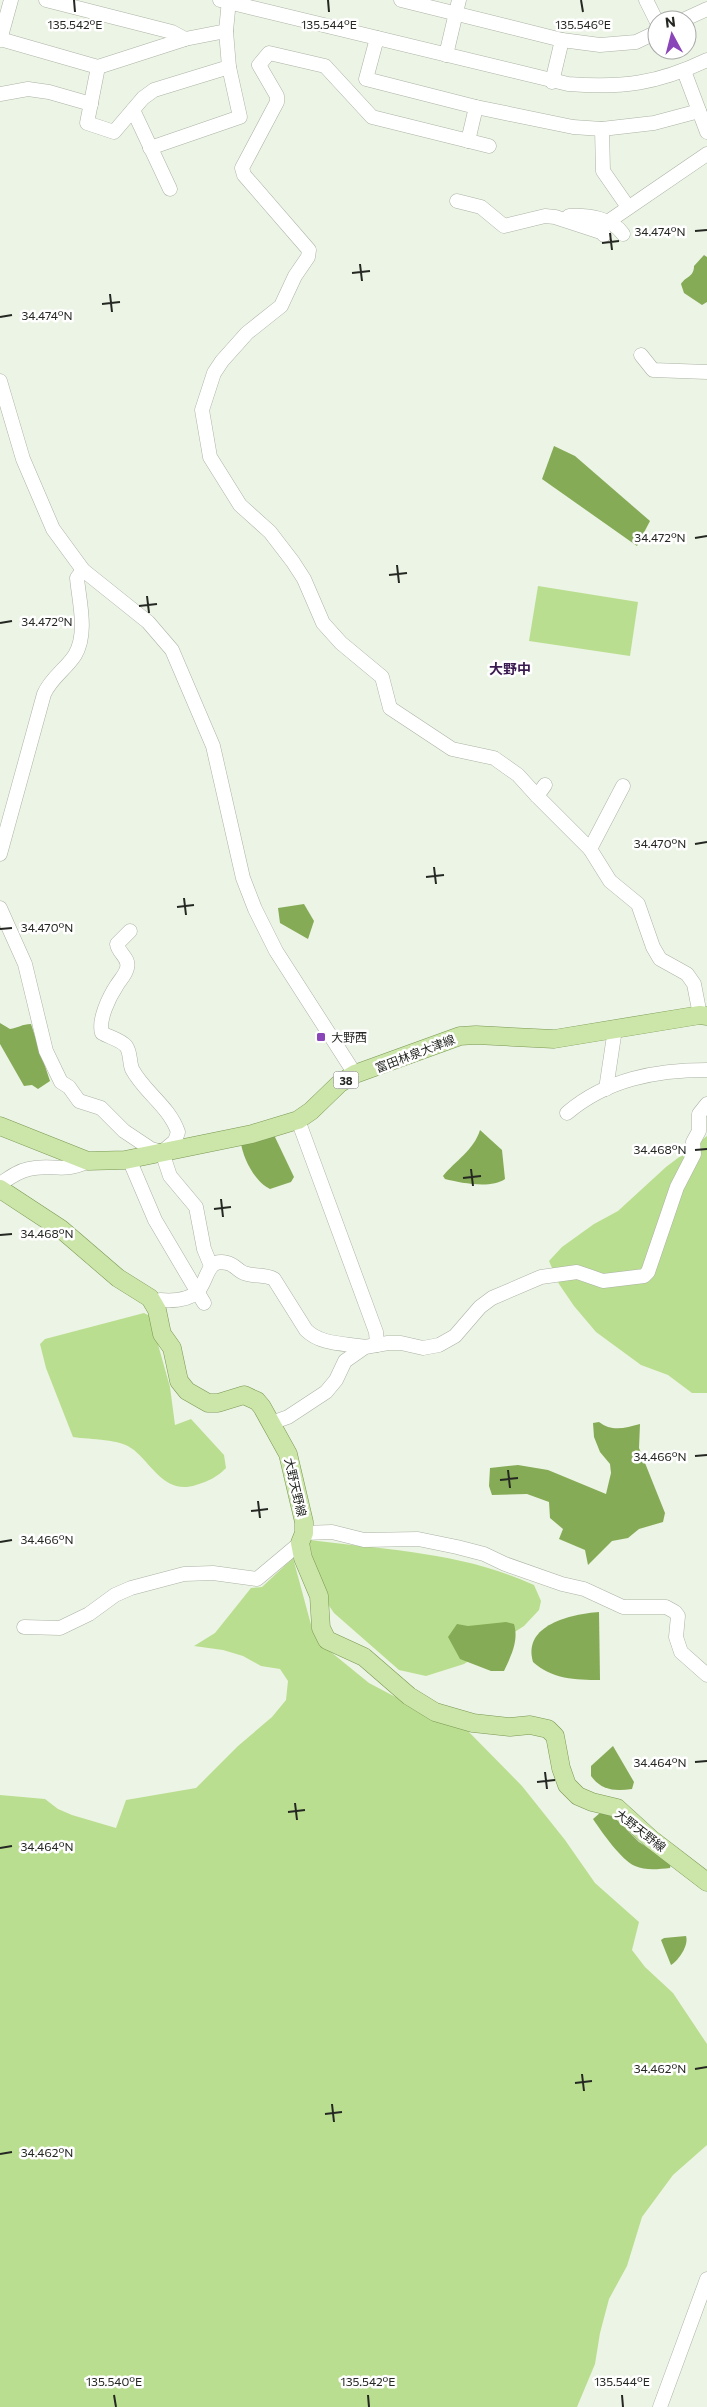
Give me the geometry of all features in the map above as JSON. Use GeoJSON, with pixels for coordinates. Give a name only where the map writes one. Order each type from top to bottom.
{"type":"FeatureCollection","features":[{"type":"Feature","properties":{"kind":"main road","name":"富田林泉大津線"},"geometry":{"type":"LineString","coordinates":[[0,1126],[88,1162],[129,1159],[252,1134],[298,1120],[311,1111],[340,1083],[355,1074],[460,1036],[554,1039],[703,1016]]}},
{"type":"Feature","properties":{"kind":"main road","name":"大野天野線"},"geometry":{"type":"LineString","coordinates":[[0,1189],[46,1218],[118,1278],[150,1298],[157,1310],[162,1334],[172,1348],[179,1381],[187,1392],[208,1403],[244,1395],[262,1406],[288,1454],[304,1522],[302,1538],[303,1558],[319,1596],[321,1628],[327,1640],[364,1657],[409,1696],[440,1714],[473,1723],[510,1727],[530,1724],[548,1729],[555,1736],[560,1768],[567,1785],[578,1796],[592,1802],[617,1808],[651,1839],[707,1882]]}},
{"type":"Feature","properties":{"kind":"street"},"geometry":{"type":"LineString","coordinates":[[11,0],[0,39],[98,66],[185,39],[226,31]]}},
{"type":"Feature","properties":{"kind":"street"},"geometry":{"type":"LineString","coordinates":[[46,0],[172,32],[185,39]]}},
{"type":"Feature","properties":{"kind":"street"},"geometry":{"type":"LineString","coordinates":[[402,0],[457,7],[562,40],[600,45],[636,42],[647,37]]}},
{"type":"Feature","properties":{"kind":"street"},"geometry":{"type":"LineString","coordinates":[[150,148],[240,117],[230,67],[226,31],[226,1],[552,82],[610,87],[648,81],[684,71],[707,60]]}},
{"type":"Feature","properties":{"kind":"street"},"geometry":{"type":"LineString","coordinates":[[446,55],[457,7]]}},
{"type":"Feature","properties":{"kind":"street"},"geometry":{"type":"LineString","coordinates":[[377,38],[366,79],[476,107],[544,122],[602,129],[654,123],[699,111]]}},
{"type":"Feature","properties":{"kind":"street"},"geometry":{"type":"LineString","coordinates":[[552,82],[562,40]]}},
{"type":"Feature","properties":{"kind":"street"},"geometry":{"type":"LineString","coordinates":[[489,146],[372,118],[325,66],[269,53],[260,62],[258,65],[277,96],[277,102],[242,168],[244,175],[308,250],[308,257],[295,276],[281,306],[247,333],[214,373],[202,410],[210,456],[240,505],[270,532],[293,562],[304,579],[323,623],[341,643],[382,677],[390,708],[452,748],[494,758],[541,790],[590,849],[610,881],[638,904],[653,947],[660,959],[687,974],[694,984],[703,1016]]}},
{"type":"Feature","properties":{"kind":"street"},"geometry":{"type":"LineString","coordinates":[[98,66],[87,123],[114,132],[142,98],[154,90],[230,67]]}},
{"type":"Feature","properties":{"kind":"street"},"geometry":{"type":"LineString","coordinates":[[684,71],[707,132]]}},
{"type":"Feature","properties":{"kind":"street"},"geometry":{"type":"LineString","coordinates":[[0,94],[28,89],[49,92],[91,104]]}},
{"type":"Feature","properties":{"kind":"street"},"geometry":{"type":"LineString","coordinates":[[468,141],[476,107]]}},
{"type":"Feature","properties":{"kind":"street"},"geometry":{"type":"LineString","coordinates":[[133,110],[170,189]]}},
{"type":"Feature","properties":{"kind":"street"},"geometry":{"type":"LineString","coordinates":[[602,129],[603,171],[628,208]]}},
{"type":"Feature","properties":{"kind":"street"},"geometry":{"type":"LineString","coordinates":[[609,220],[707,154]]}},
{"type":"Feature","properties":{"kind":"street"},"geometry":{"type":"LineString","coordinates":[[457,201],[481,207],[504,226],[545,216],[564,220],[601,232],[604,235]]}},
{"type":"Feature","properties":{"kind":"street"},"geometry":{"type":"LineString","coordinates":[[564,220],[571,216],[609,220],[623,234]]}},
{"type":"Feature","properties":{"kind":"street"},"geometry":{"type":"LineString","coordinates":[[640,354],[653,370],[707,372]]}},
{"type":"Feature","properties":{"kind":"street"},"geometry":{"type":"LineString","coordinates":[[0,381],[23,459],[54,529],[83,570],[148,622],[172,650],[213,746],[243,878],[255,909],[276,951],[355,1074]]}},
{"type":"Feature","properties":{"kind":"street"},"geometry":{"type":"LineString","coordinates":[[0,854],[44,694],[49,684],[75,654],[82,636],[77,578],[83,570]]}},
{"type":"Feature","properties":{"kind":"street"},"geometry":{"type":"LineString","coordinates":[[590,849],[623,786]]}},
{"type":"Feature","properties":{"kind":"street"},"geometry":{"type":"LineString","coordinates":[[0,908],[24,964],[46,1051],[61,1082],[69,1087],[79,1101],[101,1108],[124,1130],[151,1149],[162,1152]]}},
{"type":"Feature","properties":{"kind":"street"},"geometry":{"type":"LineString","coordinates":[[130,931],[117,944],[118,949],[127,960],[127,968],[113,990],[100,1026],[102,1033],[124,1044],[129,1050],[132,1069],[171,1115],[176,1124],[178,1132],[175,1141],[162,1152]]}},
{"type":"Feature","properties":{"kind":"street"},"geometry":{"type":"LineString","coordinates":[[606,1089],[615,1029]]}},
{"type":"Feature","properties":{"kind":"street"},"geometry":{"type":"LineString","coordinates":[[567,1113],[586,1097],[634,1077],[688,1070],[707,1070]]}},
{"type":"Feature","properties":{"kind":"street"},"geometry":{"type":"LineString","coordinates":[[211,1266],[218,1262],[227,1262],[242,1272],[268,1276],[274,1280],[306,1330],[313,1337],[322,1341],[371,1346],[401,1343],[423,1348],[439,1345],[455,1336],[480,1307],[492,1298],[541,1277],[577,1272],[604,1281],[644,1276],[648,1272],[677,1187],[694,1154],[693,1142],[699,1132],[699,1114],[707,1104]]}},
{"type":"Feature","properties":{"kind":"street"},"geometry":{"type":"LineString","coordinates":[[271,1423],[288,1417],[326,1392],[336,1380],[345,1361],[371,1346],[376,1332],[298,1120]]}},
{"type":"Feature","properties":{"kind":"street"},"geometry":{"type":"LineString","coordinates":[[162,1152],[170,1176],[196,1206],[204,1249],[211,1266],[201,1297]]}},
{"type":"Feature","properties":{"kind":"street"},"geometry":{"type":"LineString","coordinates":[[129,1159],[156,1220],[201,1297]]}},
{"type":"Feature","properties":{"kind":"street"},"geometry":{"type":"LineString","coordinates":[[0,1184],[15,1174],[30,1168],[74,1168],[88,1162]]}},
{"type":"Feature","properties":{"kind":"street"},"geometry":{"type":"LineString","coordinates":[[160,1300],[171,1301],[201,1297]]}},
{"type":"Feature","properties":{"kind":"street"},"geometry":{"type":"LineString","coordinates":[[280,1440],[288,1417]]}},
{"type":"Feature","properties":{"kind":"street"},"geometry":{"type":"LineString","coordinates":[[24,1628],[60,1628],[90,1614],[114,1595],[131,1588],[184,1574],[213,1573],[257,1579],[302,1538],[332,1532],[364,1540],[418,1539],[457,1547],[484,1554],[505,1564],[562,1584],[584,1589],[624,1607],[666,1607],[678,1616],[676,1637],[682,1652],[707,1675]]}},
{"type":"Feature","properties":{"kind":"street"},"geometry":{"type":"LineString","coordinates":[[660,2407],[707,2279]]}},
{"type":"Feature","properties":{"kind":"shaded area"},"geometry":{"type":"Polygon","coordinates":[[[704,255],[707,257],[707,302],[702,305],[684,293],[681,284],[691,274],[694,266],[704,255]]]}},
{"type":"Feature","properties":{"kind":"shaded area"},"geometry":{"type":"Polygon","coordinates":[[[554,446],[575,456],[650,521],[637,546],[542,479],[554,446]]]}},
{"type":"Feature","properties":{"kind":"shaded area"},"geometry":{"type":"Polygon","coordinates":[[[538,586],[638,602],[630,656],[529,641],[538,586]]]}},
{"type":"Feature","properties":{"kind":"shaded area"},"geometry":{"type":"Polygon","coordinates":[[[304,904],[314,921],[308,939],[280,923],[278,908],[304,904]]]}},
{"type":"Feature","properties":{"kind":"shaded area"},"geometry":{"type":"Polygon","coordinates":[[[0,1023],[10,1029],[31,1024],[50,1081],[38,1089],[32,1085],[24,1086],[0,1044],[0,1023]]]}},
{"type":"Feature","properties":{"kind":"shaded area"},"geometry":{"type":"Polygon","coordinates":[[[480,1130],[502,1150],[505,1179],[492,1184],[484,1184],[445,1179],[443,1176],[469,1149],[480,1130]]]}},
{"type":"Feature","properties":{"kind":"shaded area"},"geometry":{"type":"Polygon","coordinates":[[[274,1135],[294,1177],[291,1182],[270,1189],[260,1182],[251,1170],[244,1156],[241,1143],[274,1135]]]}},
{"type":"Feature","properties":{"kind":"shaded area"},"geometry":{"type":"Polygon","coordinates":[[[707,1136],[707,1393],[692,1393],[668,1375],[641,1365],[596,1332],[574,1306],[559,1284],[549,1261],[562,1247],[594,1224],[618,1211],[666,1167],[707,1136]]]}},
{"type":"Feature","properties":{"kind":"shaded area"},"geometry":{"type":"Polygon","coordinates":[[[144,1313],[150,1316],[170,1387],[175,1425],[191,1419],[224,1455],[226,1468],[205,1482],[196,1485],[186,1487],[168,1483],[134,1450],[121,1443],[73,1437],[46,1368],[40,1344],[45,1339],[144,1313]]]}},
{"type":"Feature","properties":{"kind":"shaded area"},"geometry":{"type":"Polygon","coordinates":[[[599,1422],[614,1428],[624,1428],[640,1424],[639,1448],[665,1513],[663,1522],[639,1529],[628,1538],[612,1541],[588,1565],[585,1550],[559,1539],[563,1529],[550,1518],[549,1502],[527,1494],[492,1495],[489,1486],[490,1468],[518,1465],[548,1470],[606,1494],[611,1473],[610,1464],[600,1452],[594,1437],[593,1423],[599,1422]]]}},
{"type":"Feature","properties":{"kind":"shaded area"},"geometry":{"type":"Polygon","coordinates":[[[309,1540],[424,1554],[479,1565],[534,1585],[541,1601],[539,1610],[524,1626],[464,1664],[426,1676],[399,1670],[334,1613],[319,1591],[309,1540]]]}},
{"type":"Feature","properties":{"kind":"shaded area"},"geometry":{"type":"Polygon","coordinates":[[[293,1558],[313,1632],[326,1648],[369,1683],[405,1702],[464,1727],[522,1786],[565,1840],[595,1883],[639,1922],[632,1950],[645,1967],[673,1993],[707,2044],[707,2145],[673,2175],[642,2217],[627,2266],[609,2299],[600,2333],[595,2364],[577,2407],[0,2407],[0,1795],[45,1799],[58,1809],[72,1815],[116,1828],[126,1800],[196,1788],[238,1746],[272,1717],[286,1700],[288,1681],[280,1669],[261,1666],[243,1656],[223,1650],[194,1646],[215,1633],[251,1588],[262,1587],[293,1558]]]}},
{"type":"Feature","properties":{"kind":"shaded area"},"geometry":{"type":"Polygon","coordinates":[[[599,1612],[600,1680],[573,1679],[556,1675],[540,1668],[533,1662],[532,1649],[535,1639],[542,1630],[551,1624],[575,1615],[599,1612]]]}},
{"type":"Feature","properties":{"kind":"shaded area"},"geometry":{"type":"Polygon","coordinates":[[[506,1622],[514,1624],[516,1636],[514,1648],[504,1671],[491,1671],[460,1659],[448,1637],[457,1624],[468,1626],[506,1622]]]}},
{"type":"Feature","properties":{"kind":"shaded area"},"geometry":{"type":"Polygon","coordinates":[[[613,1746],[634,1782],[632,1789],[609,1789],[600,1785],[591,1776],[591,1766],[613,1746]]]}},
{"type":"Feature","properties":{"kind":"shaded area"},"geometry":{"type":"Polygon","coordinates":[[[601,1812],[615,1818],[639,1842],[671,1863],[670,1868],[644,1869],[630,1863],[612,1845],[593,1819],[601,1812]]]}},
{"type":"Feature","properties":{"kind":"shaded area"},"geometry":{"type":"Polygon","coordinates":[[[686,1936],[687,1940],[683,1952],[671,1965],[661,1940],[664,1938],[686,1936]]]}},
{"type":"Feature","properties":{"kind":"place","name":"大野西"},"geometry":{"type":"Point","coordinates":[321,1037]}},
{"type":"Feature","properties":{"kind":"district","name":"大野中"},"geometry":{"type":"Point","coordinates":[510,668]}}]}
